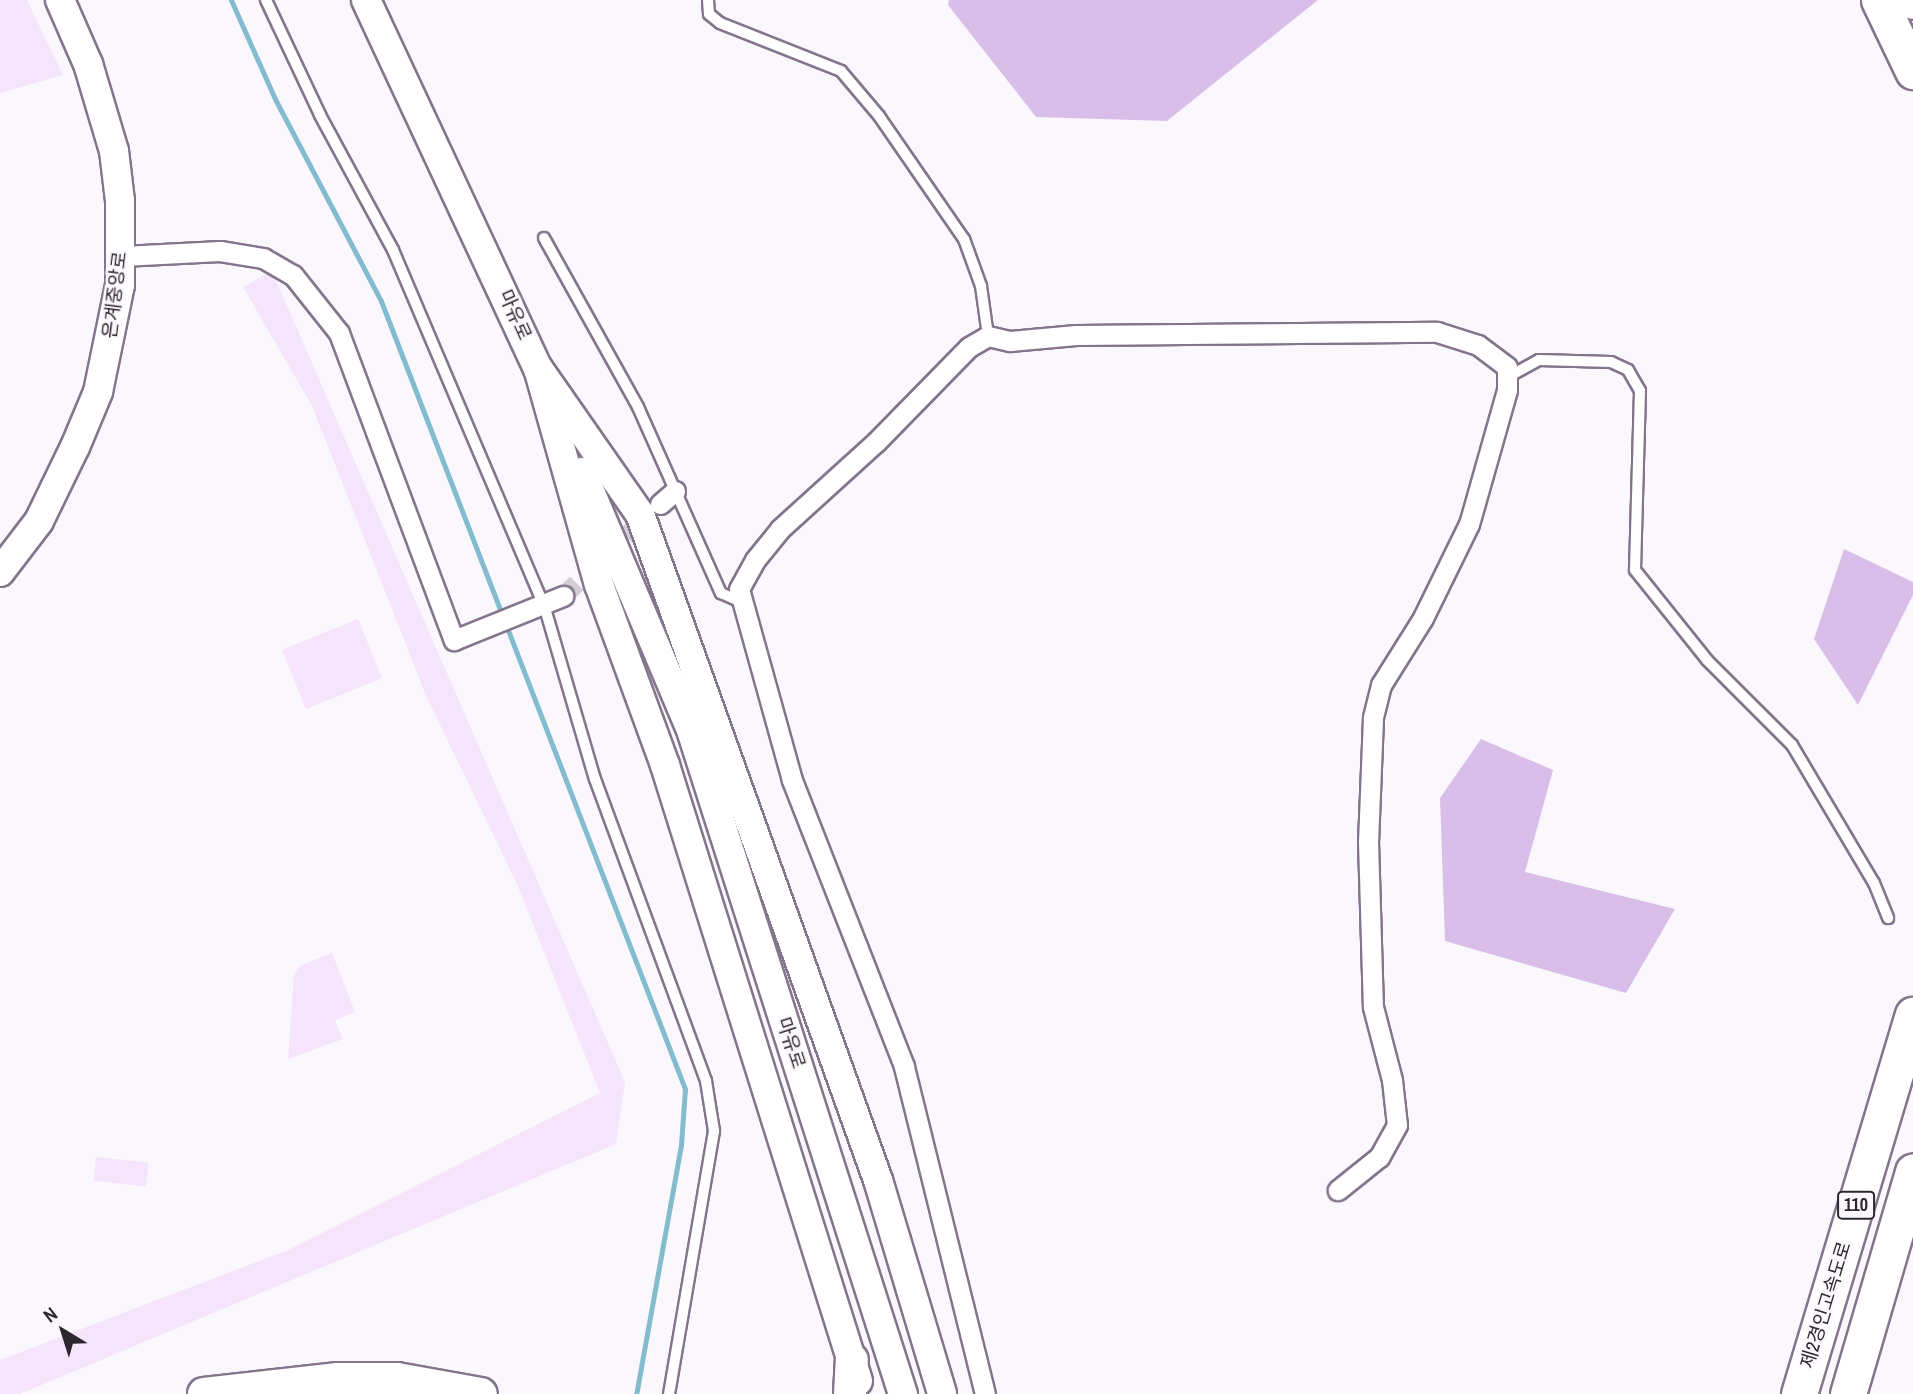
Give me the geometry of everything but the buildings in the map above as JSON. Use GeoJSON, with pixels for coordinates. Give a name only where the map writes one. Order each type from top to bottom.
{"type":"FeatureCollection","features":[{"type":"Feature","properties":{"kind":"highway"},"geometry":{"type":"LineString","coordinates":[[1879,0],[1913,71]]}},
{"type":"Feature","properties":{"kind":"highway","name":"제2경인고속도로"},"geometry":{"type":"LineString","coordinates":[[1799,1394],[1913,1015]]}},
{"type":"Feature","properties":{"kind":"highway","name":"110"},"geometry":{"type":"LineString","coordinates":[[1848,1394],[1913,1171]]}},
{"type":"Feature","properties":{"kind":"main road","name":"은계중앙로"},"geometry":{"type":"LineString","coordinates":[[0,572],[39,521],[98,392],[115,321],[121,256],[114,151],[92,76],[60,0]]}},
{"type":"Feature","properties":{"kind":"main road","name":"마유로"},"geometry":{"type":"LineString","coordinates":[[366,0],[538,368],[692,733],[902,1394]]}},
{"type":"Feature","properties":{"kind":"main road"},"geometry":{"type":"LineString","coordinates":[[538,368],[640,514],[878,1180],[942,1394]]}},
{"type":"Feature","properties":{"kind":"main road"},"geometry":{"type":"LineString","coordinates":[[538,368],[599,585],[665,765],[862,1394]]}},
{"type":"Feature","properties":{"kind":"main road"},"geometry":{"type":"LineString","coordinates":[[850,1394],[852,1360]]}},
{"type":"Feature","properties":{"kind":"main road"},"geometry":{"type":"LineString","coordinates":[[204,1394],[338,1379],[397,1379],[481,1394]]}},
{"type":"Feature","properties":{"kind":"street"},"geometry":{"type":"LineString","coordinates":[[121,256],[220,251],[263,258],[293,275],[338,333],[453,640],[563,596]]}},
{"type":"Feature","properties":{"kind":"street"},"geometry":{"type":"LineString","coordinates":[[985,1394],[904,1066],[792,780],[739,589],[755,560],[780,529],[859,458],[960,356],[988,336],[1010,341],[1076,335],[1437,332],[1478,345],[1507,367],[1507,378],[1485,478],[1469,524],[1423,618],[1381,685],[1373,718],[1368,841],[1373,1007],[1392,1080],[1397,1125],[1379,1157],[1338,1190]]}},
{"type":"Feature","properties":{"kind":"street"},"geometry":{"type":"LineString","coordinates":[[660,504],[675,491]]}},
{"type":"Feature","properties":{"kind":"lane"},"geometry":{"type":"LineString","coordinates":[[266,0],[320,115],[393,250],[540,607],[595,779],[706,1081],[714,1131],[669,1394]]}},
{"type":"Feature","properties":{"kind":"lane"},"geometry":{"type":"LineString","coordinates":[[708,0],[709,14],[720,23],[841,71],[879,116],[964,239],[981,286],[988,336]]}},
{"type":"Feature","properties":{"kind":"lane"},"geometry":{"type":"LineString","coordinates":[[544,238],[632,396],[721,593],[741,602]]}},
{"type":"Feature","properties":{"kind":"lane"},"geometry":{"type":"LineString","coordinates":[[1507,378],[1539,360],[1611,362],[1628,370],[1640,391],[1635,570],[1707,660],[1792,745],[1867,872],[1888,918]]}},
{"type":"Feature","properties":{"kind":"shaded area"},"geometry":{"type":"Polygon","coordinates":[[[0,0],[27,0],[63,75],[0,93],[0,0]]]}},
{"type":"Feature","properties":{"kind":"shaded area"},"geometry":{"type":"Polygon","coordinates":[[[949,0],[1318,0],[1167,121],[1036,117],[948,5],[949,0]]]}},
{"type":"Feature","properties":{"kind":"shaded area"},"geometry":{"type":"Polygon","coordinates":[[[272,271],[625,1082],[616,1144],[20,1394],[0,1394],[0,1360],[288,1250],[600,1093],[517,884],[427,698],[312,406],[243,287],[272,271]]]}},
{"type":"Feature","properties":{"kind":"shaded area"},"geometry":{"type":"Polygon","coordinates":[[[1844,549],[1913,582],[1913,595],[1858,705],[1814,639],[1844,549]]]}},
{"type":"Feature","properties":{"kind":"shaded area"},"geometry":{"type":"Polygon","coordinates":[[[358,619],[382,678],[306,709],[282,650],[358,619]]]}},
{"type":"Feature","properties":{"kind":"shaded area"},"geometry":{"type":"Polygon","coordinates":[[[1481,739],[1553,770],[1525,872],[1675,909],[1626,993],[1445,941],[1440,798],[1481,739]]]}},
{"type":"Feature","properties":{"kind":"shaded area"},"geometry":{"type":"Polygon","coordinates":[[[332,953],[355,1012],[335,1020],[343,1039],[288,1059],[294,975],[301,965],[332,953]]]}},
{"type":"Feature","properties":{"kind":"shaded area"},"geometry":{"type":"Polygon","coordinates":[[[96,1157],[149,1163],[146,1186],[93,1181],[96,1157]]]}},
{"type":"Feature","properties":{"kind":"waterway"},"geometry":{"type":"LineString","coordinates":[[231,0],[275,99],[381,301],[685,1089],[681,1145],[636,1394]]}},
{"type":"Feature","properties":{"kind":"tunnel"},"geometry":{"type":"LineString","coordinates":[[563,596],[649,514]]}}]}
